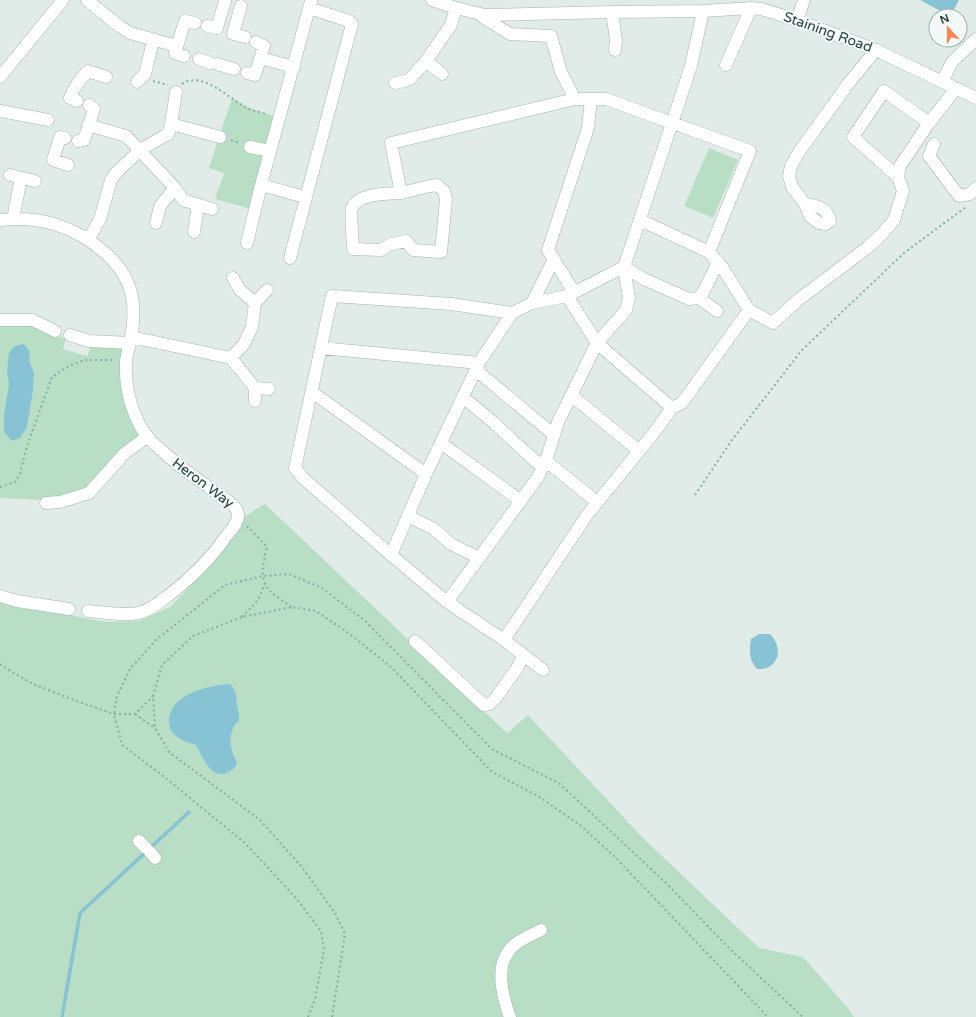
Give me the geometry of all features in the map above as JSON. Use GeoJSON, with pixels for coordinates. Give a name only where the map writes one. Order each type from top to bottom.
{"type":"FeatureCollection","features":[{"type":"Feature","properties":{"kind":"street"},"geometry":{"type":"LineString","coordinates":[[0,77],[63,0]]}},
{"type":"Feature","properties":{"kind":"street"},"geometry":{"type":"LineString","coordinates":[[87,0],[119,26],[135,35],[180,51],[185,21],[217,28],[225,1]]}},
{"type":"Feature","properties":{"kind":"street","name":"Staining Road"},"geometry":{"type":"LineString","coordinates":[[432,0],[478,14],[495,15],[703,11],[751,8],[797,20],[876,50],[976,98]]}},
{"type":"Feature","properties":{"kind":"street"},"geometry":{"type":"LineString","coordinates":[[797,20],[804,0]]}},
{"type":"Feature","properties":{"kind":"street"},"geometry":{"type":"LineString","coordinates":[[247,243],[261,185],[310,4],[357,25],[305,197],[290,258]]}},
{"type":"Feature","properties":{"kind":"street"},"geometry":{"type":"LineString","coordinates":[[241,6],[233,34],[264,46],[255,75],[247,73]]}},
{"type":"Feature","properties":{"kind":"street"},"geometry":{"type":"LineString","coordinates":[[395,83],[410,79],[426,61],[450,25],[456,8]]}},
{"type":"Feature","properties":{"kind":"street"},"geometry":{"type":"LineString","coordinates":[[726,65],[751,8]]}},
{"type":"Feature","properties":{"kind":"street"},"geometry":{"type":"LineString","coordinates":[[447,602],[538,477],[546,461],[558,422],[597,343],[626,310],[628,298],[624,267],[691,66],[703,11]]}},
{"type":"Feature","properties":{"kind":"street"},"geometry":{"type":"LineString","coordinates":[[612,12],[616,40],[615,50]]}},
{"type":"Feature","properties":{"kind":"street"},"geometry":{"type":"LineString","coordinates":[[478,14],[510,34],[551,36],[561,72],[575,99]]}},
{"type":"Feature","properties":{"kind":"street"},"geometry":{"type":"LineString","coordinates":[[942,82],[952,62],[976,39]]}},
{"type":"Feature","properties":{"kind":"street"},"geometry":{"type":"LineString","coordinates":[[141,78],[153,41]]}},
{"type":"Feature","properties":{"kind":"street"},"geometry":{"type":"LineString","coordinates":[[805,204],[792,188],[789,176],[791,166],[799,152],[848,84],[876,50]]}},
{"type":"Feature","properties":{"kind":"street"},"geometry":{"type":"LineString","coordinates":[[260,58],[294,67]]}},
{"type":"Feature","properties":{"kind":"street"},"geometry":{"type":"LineString","coordinates":[[426,61],[442,74]]}},
{"type":"Feature","properties":{"kind":"street"},"geometry":{"type":"LineString","coordinates":[[209,62],[234,69]]}},
{"type":"Feature","properties":{"kind":"street"},"geometry":{"type":"LineString","coordinates":[[76,101],[70,98],[79,81],[88,71],[106,77]]}},
{"type":"Feature","properties":{"kind":"street"},"geometry":{"type":"LineString","coordinates":[[88,240],[100,218],[115,174],[140,150],[168,134],[171,124],[175,88]]}},
{"type":"Feature","properties":{"kind":"street"},"geometry":{"type":"LineString","coordinates":[[898,177],[900,166],[955,88]]}},
{"type":"Feature","properties":{"kind":"street"},"geometry":{"type":"LineString","coordinates":[[640,220],[709,252],[718,262],[749,310],[773,324],[798,300],[867,248],[894,220],[903,191],[898,177],[853,137],[884,91],[929,124]]}},
{"type":"Feature","properties":{"kind":"street"},"geometry":{"type":"LineString","coordinates":[[401,193],[392,144],[575,99],[606,99],[750,151],[709,252]]}},
{"type":"Feature","properties":{"kind":"street"},"geometry":{"type":"LineString","coordinates":[[591,99],[588,128],[548,250],[597,343],[672,408]]}},
{"type":"Feature","properties":{"kind":"street"},"geometry":{"type":"LineString","coordinates":[[78,141],[84,140],[94,109],[89,105]]}},
{"type":"Feature","properties":{"kind":"street"},"geometry":{"type":"LineString","coordinates":[[0,111],[48,120]]}},
{"type":"Feature","properties":{"kind":"street"},"geometry":{"type":"LineString","coordinates":[[171,124],[220,137]]}},
{"type":"Feature","properties":{"kind":"street"},"geometry":{"type":"LineString","coordinates":[[88,125],[126,136],[175,188],[183,200],[212,209]]}},
{"type":"Feature","properties":{"kind":"street"},"geometry":{"type":"LineString","coordinates":[[65,138],[60,137],[53,160],[68,165]]}},
{"type":"Feature","properties":{"kind":"street"},"geometry":{"type":"LineString","coordinates":[[934,144],[929,156],[960,196],[970,194],[976,188]]}},
{"type":"Feature","properties":{"kind":"street"},"geometry":{"type":"LineString","coordinates":[[250,147],[270,151]]}},
{"type":"Feature","properties":{"kind":"street"},"geometry":{"type":"LineString","coordinates":[[13,219],[16,176],[35,181]]}},
{"type":"Feature","properties":{"kind":"street"},"geometry":{"type":"LineString","coordinates":[[261,185],[305,197]]}},
{"type":"Feature","properties":{"kind":"street"},"geometry":{"type":"LineString","coordinates":[[437,185],[444,191],[446,199],[441,252],[413,250],[406,241],[391,244],[381,250],[353,249],[352,209],[357,201],[368,196],[401,193],[437,185]]}},
{"type":"Feature","properties":{"kind":"street"},"geometry":{"type":"LineString","coordinates":[[156,223],[160,206],[175,188]]}},
{"type":"Feature","properties":{"kind":"street"},"geometry":{"type":"LineString","coordinates":[[194,232],[198,205]]}},
{"type":"Feature","properties":{"kind":"street","name":"Heron Way"},"geometry":{"type":"LineString","coordinates":[[0,220],[13,219],[54,224],[88,240],[112,259],[124,275],[133,304],[130,340],[126,360],[126,375],[129,397],[137,419],[147,437],[170,459],[237,508],[238,516],[236,524],[214,554],[197,572],[150,609],[140,613],[130,614],[88,611]]}},
{"type":"Feature","properties":{"kind":"street"},"geometry":{"type":"LineString","coordinates":[[532,303],[554,259]]}},
{"type":"Feature","properties":{"kind":"street"},"geometry":{"type":"LineString","coordinates":[[699,298],[718,262]]}},
{"type":"Feature","properties":{"kind":"street"},"geometry":{"type":"LineString","coordinates":[[391,555],[426,474],[477,366],[512,313],[532,303],[570,294],[624,267]]}},
{"type":"Feature","properties":{"kind":"street"},"geometry":{"type":"LineString","coordinates":[[624,267],[644,279],[689,299],[699,298],[717,311]]}},
{"type":"Feature","properties":{"kind":"street"},"geometry":{"type":"LineString","coordinates":[[233,278],[240,290],[256,303]]}},
{"type":"Feature","properties":{"kind":"street"},"geometry":{"type":"LineString","coordinates":[[232,358],[244,344],[252,327],[256,303],[267,290]]}},
{"type":"Feature","properties":{"kind":"street"},"geometry":{"type":"LineString","coordinates":[[512,313],[451,304],[332,296],[295,468],[303,478],[447,602],[504,640],[543,670]]}},
{"type":"Feature","properties":{"kind":"street"},"geometry":{"type":"LineString","coordinates":[[504,640],[587,514],[639,452],[672,408],[682,403],[749,310]]}},
{"type":"Feature","properties":{"kind":"street"},"geometry":{"type":"LineString","coordinates":[[0,320],[33,320],[55,331]]}},
{"type":"Feature","properties":{"kind":"street"},"geometry":{"type":"LineString","coordinates":[[70,335],[89,341],[130,340],[232,358],[255,388],[255,401]]}},
{"type":"Feature","properties":{"kind":"street"},"geometry":{"type":"LineString","coordinates":[[321,348],[477,366],[554,435]]}},
{"type":"Feature","properties":{"kind":"street"},"geometry":{"type":"LineString","coordinates":[[255,388],[269,389]]}},
{"type":"Feature","properties":{"kind":"street"},"geometry":{"type":"LineString","coordinates":[[312,392],[426,474]]}},
{"type":"Feature","properties":{"kind":"street"},"geometry":{"type":"LineString","coordinates":[[571,396],[639,452]]}},
{"type":"Feature","properties":{"kind":"street"},"geometry":{"type":"LineString","coordinates":[[463,397],[538,463],[546,461]]}},
{"type":"Feature","properties":{"kind":"street"},"geometry":{"type":"LineString","coordinates":[[46,503],[60,502],[89,493],[125,453],[147,437]]}},
{"type":"Feature","properties":{"kind":"street"},"geometry":{"type":"LineString","coordinates":[[441,443],[520,502]]}},
{"type":"Feature","properties":{"kind":"street"},"geometry":{"type":"LineString","coordinates":[[546,461],[597,502]]}},
{"type":"Feature","properties":{"kind":"street"},"geometry":{"type":"LineString","coordinates":[[408,516],[434,529],[451,544],[479,558]]}},
{"type":"Feature","properties":{"kind":"street"},"geometry":{"type":"LineString","coordinates":[[0,596],[17,601],[69,609]]}},
{"type":"Feature","properties":{"kind":"street"},"geometry":{"type":"LineString","coordinates":[[415,641],[484,705],[490,704],[495,699],[518,667],[523,655]]}},
{"type":"Feature","properties":{"kind":"street"},"geometry":{"type":"LineString","coordinates":[[510,1017],[501,978],[501,965],[508,951],[522,940],[541,930]]}},
{"type":"Feature","properties":{"kind":"path"},"geometry":{"type":"LineString","coordinates":[[141,78],[175,88],[189,80],[197,80],[212,85],[248,108],[279,118]]}},
{"type":"Feature","properties":{"kind":"path"},"geometry":{"type":"LineString","coordinates":[[220,137],[250,147]]}},
{"type":"Feature","properties":{"kind":"path"},"geometry":{"type":"LineString","coordinates":[[695,495],[732,440],[802,350],[904,253],[966,206]]}},
{"type":"Feature","properties":{"kind":"path"},"geometry":{"type":"LineString","coordinates":[[0,487],[15,482],[20,474],[27,446],[52,377],[68,366],[84,360],[126,360]]}},
{"type":"Feature","properties":{"kind":"path"},"geometry":{"type":"LineString","coordinates":[[238,516],[267,547],[263,564],[264,584],[258,600],[242,617]]}},
{"type":"Feature","properties":{"kind":"path"},"geometry":{"type":"LineString","coordinates":[[308,1017],[315,999],[324,950],[321,932],[296,898],[245,843],[164,776],[122,745],[114,714],[117,696],[130,669],[156,640],[225,585],[263,576],[289,574],[322,588],[364,620],[492,749],[560,784],[665,882],[729,948],[803,1017]]}},
{"type":"Feature","properties":{"kind":"path"},"geometry":{"type":"LineString","coordinates":[[264,584],[273,595],[292,607]]}},
{"type":"Feature","properties":{"kind":"path"},"geometry":{"type":"LineString","coordinates":[[155,728],[153,696],[162,665],[193,636],[242,617],[292,607],[316,611],[350,634],[392,668],[492,772],[538,796],[580,825],[620,862],[768,1017]]}},
{"type":"Feature","properties":{"kind":"path"},"geometry":{"type":"LineString","coordinates":[[0,664],[33,684],[79,702],[114,714],[135,714],[155,728],[169,752],[260,820],[301,866],[336,913],[345,934],[332,1017]]}},
{"type":"Feature","properties":{"kind":"path"},"geometry":{"type":"LineString","coordinates":[[135,714],[153,696]]}},
{"type":"Feature","properties":{"kind":"green space"},"geometry":{"type":"Polygon","coordinates":[[[232,98],[247,107],[276,117],[251,209],[215,199],[224,173],[209,168],[232,98]]]}},
{"type":"Feature","properties":{"kind":"green space"},"geometry":{"type":"Polygon","coordinates":[[[709,148],[738,160],[713,218],[684,206],[709,148]]]}},
{"type":"Feature","properties":{"kind":"green space"},"geometry":{"type":"Polygon","coordinates":[[[0,323],[30,323],[66,339],[63,349],[87,356],[91,346],[127,348],[124,360],[142,433],[83,492],[44,500],[0,498],[0,323]]]}},
{"type":"Feature","properties":{"kind":"green space"},"geometry":{"type":"Polygon","coordinates":[[[265,504],[507,733],[528,715],[642,837],[759,948],[803,957],[848,1008],[854,1017],[0,1017],[0,602],[106,622],[139,621],[170,607],[207,569],[240,519],[265,504]]]}},
{"type":"Feature","properties":{"kind":"water"},"geometry":{"type":"Polygon","coordinates":[[[920,0],[959,0],[955,8],[935,8],[920,0]]]}},
{"type":"Feature","properties":{"kind":"water"},"geometry":{"type":"Polygon","coordinates":[[[24,344],[30,352],[29,361],[34,373],[33,390],[27,427],[20,438],[12,441],[4,432],[4,415],[9,384],[7,371],[9,353],[14,346],[24,344]]]}},
{"type":"Feature","properties":{"kind":"water"},"geometry":{"type":"Polygon","coordinates":[[[759,634],[770,634],[776,643],[778,652],[772,665],[766,668],[757,669],[754,666],[750,655],[750,647],[751,639],[759,634]]]}},
{"type":"Feature","properties":{"kind":"water"},"geometry":{"type":"Polygon","coordinates":[[[229,684],[235,692],[239,717],[239,720],[234,725],[230,740],[231,749],[237,762],[233,769],[223,774],[212,771],[196,745],[178,738],[172,731],[169,722],[171,712],[182,698],[191,693],[210,687],[229,684]]]}},
{"type":"Feature","properties":{"kind":"waterway"},"geometry":{"type":"LineString","coordinates":[[62,1017],[80,913],[189,812]]}}]}
